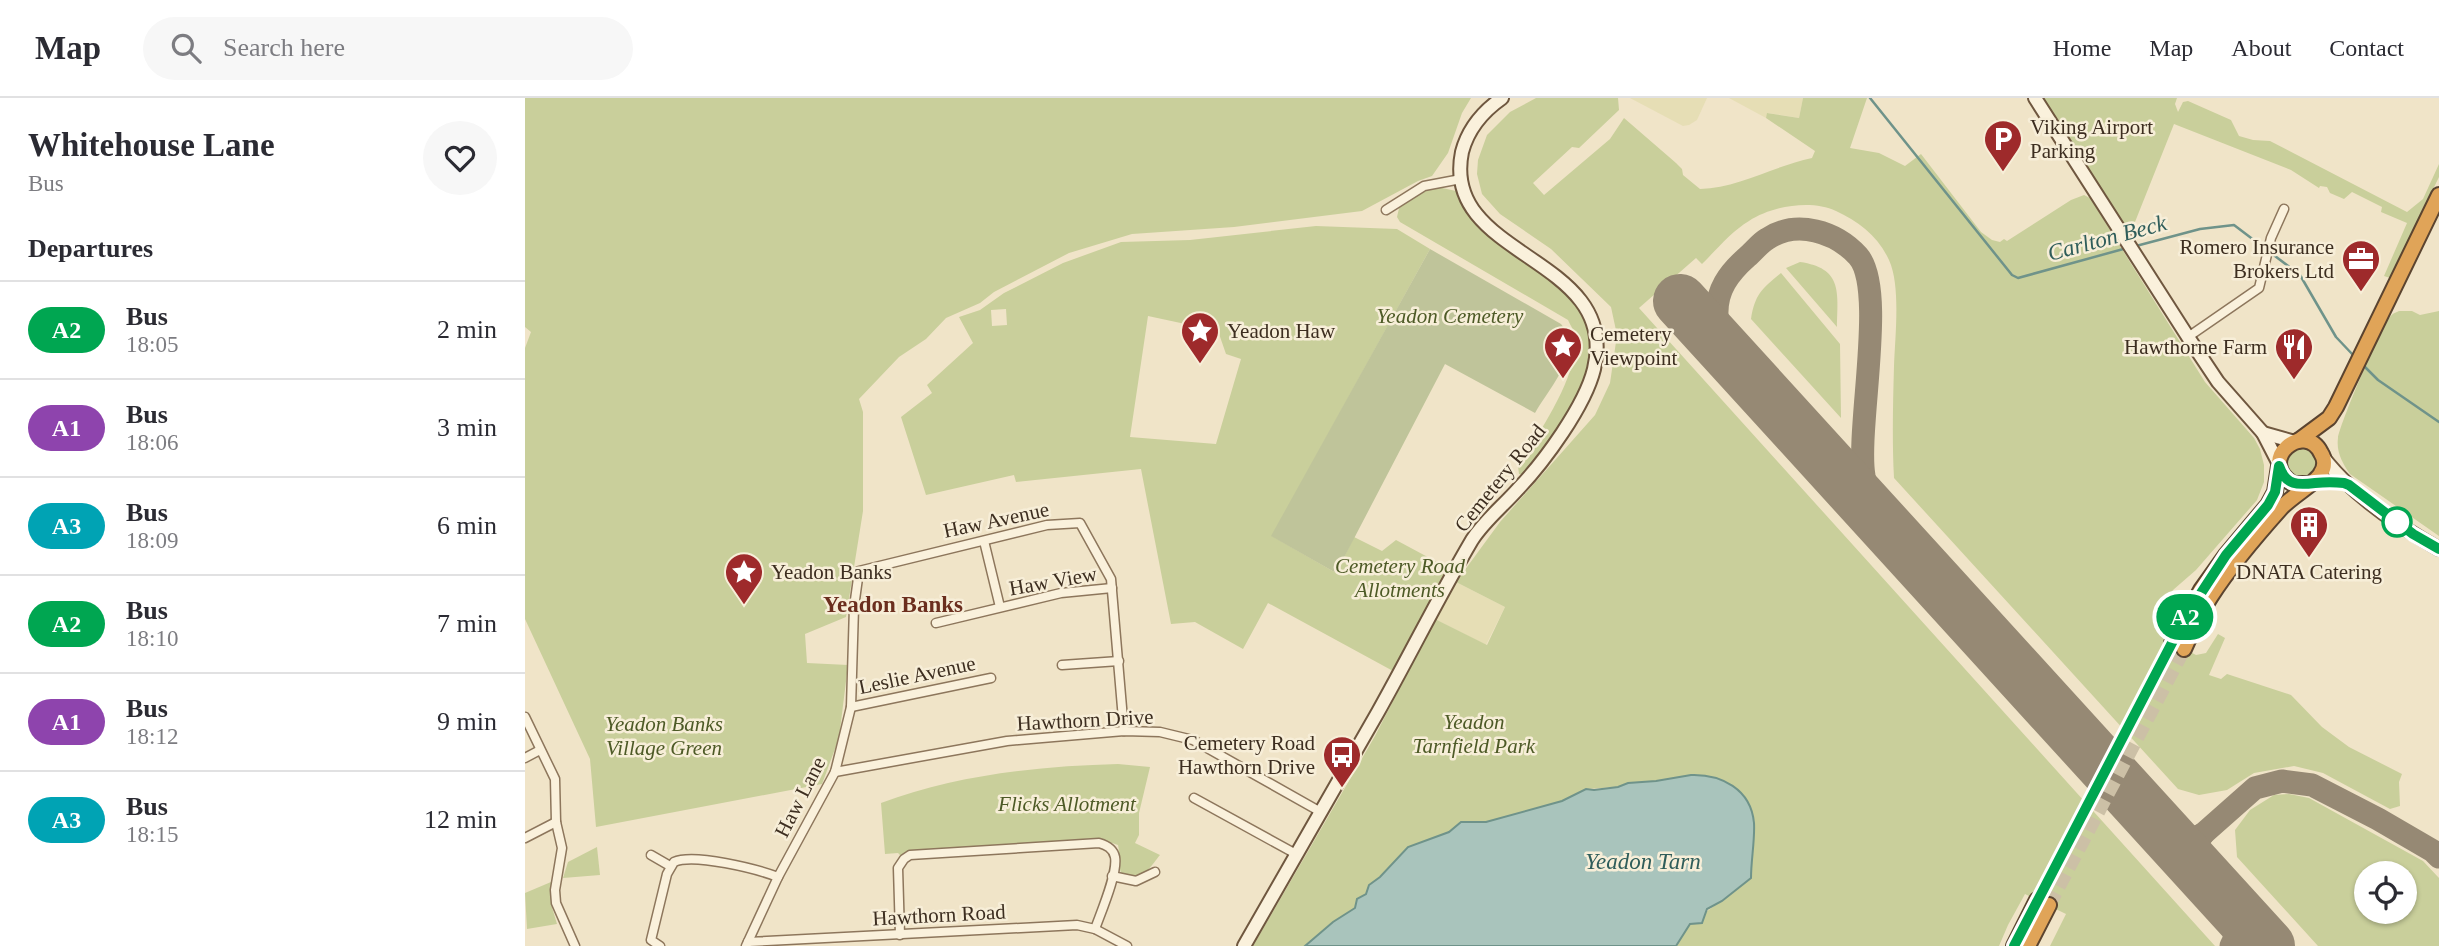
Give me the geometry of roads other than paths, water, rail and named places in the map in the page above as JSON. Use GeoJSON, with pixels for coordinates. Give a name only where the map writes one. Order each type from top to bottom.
{"type":"FeatureCollection","features":[{"type":"Feature","properties":{"kind":"highway"},"geometry":{"type":"LineString","coordinates":[[2178,646],[2201,590],[2288,501],[2321,474],[2329,418],[2346,389],[2439,195]]}},
{"type":"Feature","properties":{"kind":"highway"},"geometry":{"type":"LineString","coordinates":[[2231,559],[2275,492],[2285,448],[2329,418]]}},
{"type":"Feature","properties":{"kind":"highway"},"geometry":{"type":"LineString","coordinates":[[2296,441],[2313,444],[2323,455]]}},
{"type":"Feature","properties":{"kind":"highway"},"geometry":{"type":"LineString","coordinates":[[2279,465],[2286,479],[2293,484],[2310,484]]}},
{"type":"Feature","properties":{"kind":"highway"},"geometry":{"type":"LineString","coordinates":[[2014,946],[2043,903],[2028,946]]}},
{"type":"Feature","properties":{"kind":"street","name":"Cemetery Road"},"geometry":{"type":"LineString","coordinates":[[1244,946],[1473,538],[1547,457],[1583,396],[1594,369],[1596,335],[1585,304],[1559,277],[1502,240],[1484,223],[1471,208],[1461,179],[1461,157],[1470,130],[1501,98]]}},
{"type":"Feature","properties":{"kind":"street"},"geometry":{"type":"LineString","coordinates":[[2035,98],[2188,337],[2218,382],[2263,433],[2279,465]]}},
{"type":"Feature","properties":{"kind":"street"},"geometry":{"type":"LineString","coordinates":[[1386,210],[1424,186],[1461,179]]}},
{"type":"Feature","properties":{"kind":"street"},"geometry":{"type":"LineString","coordinates":[[2188,337],[2259,288],[2271,238],[2284,209]]}},
{"type":"Feature","properties":{"kind":"street"},"geometry":{"type":"LineString","coordinates":[[2263,433],[2296,441]]}},
{"type":"Feature","properties":{"kind":"street"},"geometry":{"type":"LineString","coordinates":[[2323,455],[2344,483],[2413,534],[2439,549]]}},
{"type":"Feature","properties":{"kind":"street"},"geometry":{"type":"LineString","coordinates":[[2310,484],[2344,483]]}},
{"type":"Feature","properties":{"kind":"street","name":"Haw Avenue"},"geometry":{"type":"LineString","coordinates":[[859,571],[1048,525],[1080,523],[1110,576],[1124,731]]}},
{"type":"Feature","properties":{"kind":"street","name":"Haw View"},"geometry":{"type":"LineString","coordinates":[[984,541],[1000,607]]}},
{"type":"Feature","properties":{"kind":"street","name":"Haw Lane"},"geometry":{"type":"LineString","coordinates":[[747,944],[778,877],[835,772],[851,707],[853,607],[859,571]]}},
{"type":"Feature","properties":{"kind":"street","name":"Haw View"},"geometry":{"type":"LineString","coordinates":[[936,623],[1061,593],[1112,588]]}},
{"type":"Feature","properties":{"kind":"street"},"geometry":{"type":"LineString","coordinates":[[1062,665],[1119,661]]}},
{"type":"Feature","properties":{"kind":"street","name":"Leslie Avenue"},"geometry":{"type":"LineString","coordinates":[[851,707],[991,678]]}},
{"type":"Feature","properties":{"kind":"street"},"geometry":{"type":"LineString","coordinates":[[525,717],[555,779],[556,822],[562,858],[555,890],[556,903],[575,946]]}},
{"type":"Feature","properties":{"kind":"street","name":"Hawthorn Drive"},"geometry":{"type":"LineString","coordinates":[[835,772],[1007,741],[1124,731],[1160,732],[1193,740],[1319,811]]}},
{"type":"Feature","properties":{"kind":"street"},"geometry":{"type":"LineString","coordinates":[[525,758],[540,750]]}},
{"type":"Feature","properties":{"kind":"street"},"geometry":{"type":"LineString","coordinates":[[1194,798],[1296,854]]}},
{"type":"Feature","properties":{"kind":"street"},"geometry":{"type":"LineString","coordinates":[[525,838],[556,822]]}},
{"type":"Feature","properties":{"kind":"street"},"geometry":{"type":"LineString","coordinates":[[900,935],[898,868],[910,855],[1098,843],[1107,845],[1112,850],[1115,865],[1095,929]]}},
{"type":"Feature","properties":{"kind":"street"},"geometry":{"type":"LineString","coordinates":[[652,855],[670,866]]}},
{"type":"Feature","properties":{"kind":"street"},"geometry":{"type":"LineString","coordinates":[[660,946],[649,943],[670,866],[678,860],[743,866],[778,877]]}},
{"type":"Feature","properties":{"kind":"street"},"geometry":{"type":"LineString","coordinates":[[1112,876],[1136,881],[1155,872]]}},
{"type":"Feature","properties":{"kind":"street","name":"Hawthorn Road"},"geometry":{"type":"LineString","coordinates":[[747,944],[837,943],[900,935],[1077,925],[1095,929],[1127,946]]}},
{"type":"Feature","properties":{"kind":"water","name":"Yeadon Tarn"},"geometry":{"type":"Polygon","coordinates":[[[1691,775],[1723,781],[1733,786],[1747,801],[1754,823],[1751,878],[1707,909],[1702,923],[1690,924],[1676,946],[1305,946],[1333,922],[1355,908],[1357,899],[1366,894],[1369,885],[1408,847],[1449,832],[1461,822],[1486,822],[1562,801],[1586,789],[1618,787],[1628,783],[1691,775]]]}},
{"type":"Feature","properties":{"kind":"waterway","name":"Carlton Beck"},"geometry":{"type":"LineString","coordinates":[[1870,98],[2012,275],[2018,278],[2127,248]]}},
{"type":"Feature","properties":{"kind":"waterway","name":"Carlton Beck"},"geometry":{"type":"LineString","coordinates":[[2136,246],[2200,229],[2234,225],[2300,275],[2336,337],[2354,356]]}},
{"type":"Feature","properties":{"kind":"waterway","name":"Carlton Beck"},"geometry":{"type":"LineString","coordinates":[[2364,366],[2378,380],[2439,422]]}},
{"type":"Feature","properties":{"kind":"tunnel"},"geometry":{"type":"LineString","coordinates":[[2037,900],[2172,643]]}},
{"type":"Feature","properties":{"kind":"tunnel"},"geometry":{"type":"LineString","coordinates":[[2049,905],[2184,649]]}},
{"type":"Feature","properties":{"kind":"place","name":"Viking Airport Parking"},"geometry":{"type":"Point","coordinates":[2003,173]}},
{"type":"Feature","properties":{"kind":"place","name":"Romero Insurance Brokers Ltd"},"geometry":{"type":"Point","coordinates":[2361,293]}},
{"type":"Feature","properties":{"kind":"place","name":"Yeadon Haw"},"geometry":{"type":"Point","coordinates":[1200,365]}},
{"type":"Feature","properties":{"kind":"place","name":"Cemetery Viewpoint"},"geometry":{"type":"Point","coordinates":[1563,380]}},
{"type":"Feature","properties":{"kind":"place","name":"Hawthorne Farm"},"geometry":{"type":"Point","coordinates":[2294,381]}},
{"type":"Feature","properties":{"kind":"place","name":"DNATA Catering"},"geometry":{"type":"Point","coordinates":[2309,559]}},
{"type":"Feature","properties":{"kind":"place","name":"Yeadon Banks"},"geometry":{"type":"Point","coordinates":[744,606]}},
{"type":"Feature","properties":{"kind":"place","name":"Cemetery Road Hawthorn Drive"},"geometry":{"type":"Point","coordinates":[1342,789]}},
{"type":"Feature","properties":{"kind":"district","name":"Yeadon Banks"},"geometry":{"type":"Point","coordinates":[893,604]}},
{"type":"Feature","properties":{"kind":"park label","name":"Yeadon Cemetery"},"geometry":{"type":"Point","coordinates":[1450,316]}},
{"type":"Feature","properties":{"kind":"park label","name":"Cemetery Road Allotments"},"geometry":{"type":"Point","coordinates":[1400,578]}},
{"type":"Feature","properties":{"kind":"park label","name":"Yeadon Tarnfield Park"},"geometry":{"type":"Point","coordinates":[1474,734]}},
{"type":"Feature","properties":{"kind":"park label","name":"Yeadon Banks Village Green"},"geometry":{"type":"Point","coordinates":[664,736]}},
{"type":"Feature","properties":{"kind":"park label","name":"Flicks Allotment"},"geometry":{"type":"Point","coordinates":[1067,804]}}]}
